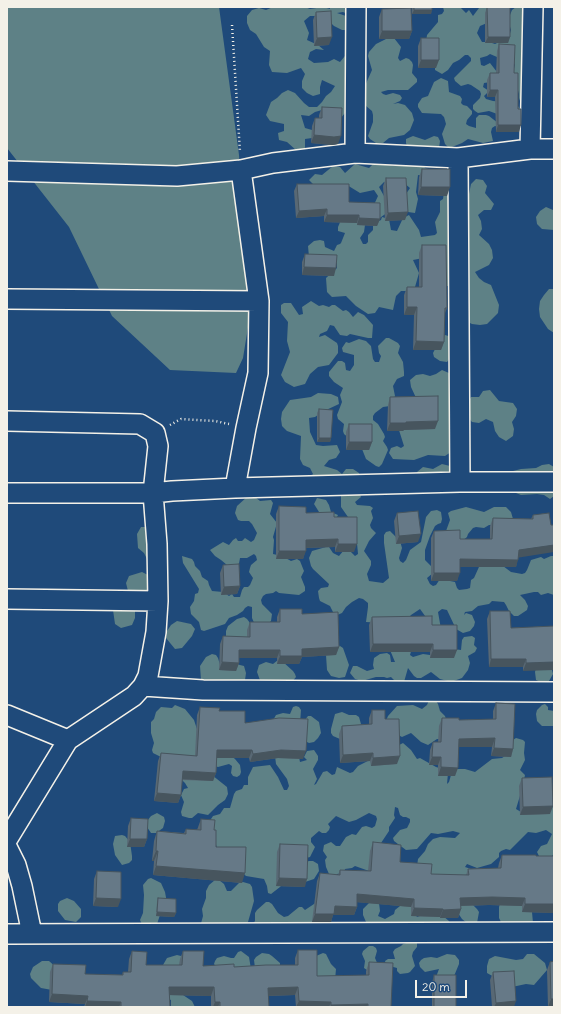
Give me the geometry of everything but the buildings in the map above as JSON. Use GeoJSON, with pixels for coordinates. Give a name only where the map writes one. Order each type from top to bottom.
{"type":"FeatureCollection","features":[{"type":"Feature","properties":{"kind":"street"},"geometry":{"type":"LineString","coordinates":[[355,153],[356,7]]}},
{"type":"Feature","properties":{"kind":"street"},"geometry":{"type":"LineString","coordinates":[[530,149],[533,7]]}},
{"type":"Feature","properties":{"kind":"street"},"geometry":{"type":"LineString","coordinates":[[7,171],[177,176],[242,170],[273,163],[355,153],[458,158],[530,149],[554,149]]}},
{"type":"Feature","properties":{"kind":"street"},"geometry":{"type":"LineString","coordinates":[[458,158],[460,482]]}},
{"type":"Feature","properties":{"kind":"street"},"geometry":{"type":"LineString","coordinates":[[235,488],[258,373],[259,301],[242,170]]}},
{"type":"Feature","properties":{"kind":"street"},"geometry":{"type":"LineString","coordinates":[[7,299],[259,301]]}},
{"type":"Feature","properties":{"kind":"street"},"geometry":{"type":"LineString","coordinates":[[7,421],[140,424],[155,433],[158,446],[153,493],[157,544],[158,601],[156,632],[148,676],[143,686],[134,696],[68,740],[7,840]]}},
{"type":"Feature","properties":{"kind":"street"},"geometry":{"type":"LineString","coordinates":[[7,493],[153,493],[235,488],[460,482],[554,482]]}},
{"type":"Feature","properties":{"kind":"street"},"geometry":{"type":"LineString","coordinates":[[7,600],[158,601]]}},
{"type":"Feature","properties":{"kind":"street"},"geometry":{"type":"LineString","coordinates":[[143,686],[203,690],[554,692]]}},
{"type":"Feature","properties":{"kind":"street"},"geometry":{"type":"LineString","coordinates":[[7,715],[68,740]]}},
{"type":"Feature","properties":{"kind":"street"},"geometry":{"type":"LineString","coordinates":[[7,847],[16,865],[32,934]]}},
{"type":"Feature","properties":{"kind":"street"},"geometry":{"type":"LineString","coordinates":[[7,934],[554,932]]}},
{"type":"Feature","properties":{"kind":"path"},"geometry":{"type":"LineString","coordinates":[[232,25],[242,170]]}},
{"type":"Feature","properties":{"kind":"path"},"geometry":{"type":"LineString","coordinates":[[155,433],[181,419],[215,421],[246,428]]}},
{"type":"Feature","properties":{"kind":"green space"},"geometry":{"type":"Polygon","coordinates":[[[7,7],[219,7],[239,155],[251,309],[243,358],[236,373],[170,370],[112,316],[69,227],[7,148],[7,7]]]}},
{"type":"Feature","properties":{"kind":"green space"},"geometry":{"type":"Polygon","coordinates":[[[273,7],[305,7],[310,9],[323,7],[330,9],[330,7],[354,7],[350,15],[343,12],[337,13],[349,17],[350,30],[342,30],[334,26],[329,21],[317,16],[310,16],[304,21],[309,33],[307,40],[318,45],[324,50],[316,49],[310,52],[308,59],[314,63],[328,62],[334,59],[340,62],[349,51],[345,113],[340,119],[322,110],[309,116],[301,115],[305,128],[312,130],[312,138],[305,139],[305,154],[297,151],[287,142],[279,140],[278,133],[284,131],[284,124],[270,121],[266,115],[271,102],[288,90],[295,93],[309,107],[317,107],[335,86],[322,80],[320,94],[313,96],[302,88],[302,81],[305,74],[301,68],[287,73],[272,72],[269,65],[270,51],[264,47],[256,34],[250,30],[247,23],[247,16],[252,10],[259,8],[266,10],[273,7]]]}},
{"type":"Feature","properties":{"kind":"green space"},"geometry":{"type":"Polygon","coordinates":[[[443,7],[460,7],[466,13],[469,10],[473,16],[479,8],[487,8],[487,23],[480,26],[477,33],[482,42],[495,44],[509,37],[511,30],[508,20],[512,10],[516,7],[526,7],[524,102],[520,101],[519,98],[513,72],[515,65],[512,58],[497,57],[490,54],[480,58],[481,65],[484,66],[490,63],[497,72],[491,82],[484,83],[483,87],[489,91],[484,96],[486,99],[516,103],[520,109],[500,115],[489,111],[478,113],[473,109],[473,105],[480,98],[480,91],[468,84],[461,86],[455,81],[454,78],[471,61],[471,58],[468,55],[465,55],[453,63],[448,70],[442,74],[435,70],[439,57],[426,42],[427,35],[438,22],[438,15],[442,14],[444,11],[443,7]]]}},
{"type":"Feature","properties":{"kind":"green space"},"geometry":{"type":"Polygon","coordinates":[[[394,38],[401,47],[398,58],[400,61],[406,58],[412,62],[412,73],[417,79],[417,82],[408,90],[388,90],[381,92],[386,95],[393,93],[400,95],[402,98],[400,101],[393,104],[398,103],[405,105],[412,113],[414,120],[410,130],[404,135],[389,138],[383,143],[376,143],[368,136],[373,122],[373,115],[372,111],[366,106],[366,95],[364,88],[372,70],[368,56],[369,52],[376,44],[386,39],[394,38]]]}},
{"type":"Feature","properties":{"kind":"green space"},"geometry":{"type":"Polygon","coordinates":[[[441,78],[448,81],[449,92],[460,96],[462,99],[461,103],[472,111],[472,114],[467,120],[466,124],[476,128],[476,118],[479,115],[489,116],[498,123],[499,127],[495,126],[492,128],[491,132],[493,141],[483,143],[468,139],[452,147],[448,147],[445,144],[442,134],[446,124],[444,117],[441,114],[422,113],[418,107],[418,104],[422,98],[428,96],[434,82],[441,78]]]}},
{"type":"Feature","properties":{"kind":"green space"},"geometry":{"type":"Polygon","coordinates":[[[413,136],[425,140],[434,136],[438,137],[440,141],[439,148],[407,146],[406,139],[413,136]]]}},
{"type":"Feature","properties":{"kind":"green space"},"geometry":{"type":"Polygon","coordinates":[[[381,162],[394,166],[421,162],[425,168],[432,170],[423,176],[418,175],[416,192],[418,199],[415,213],[408,212],[403,207],[402,200],[410,188],[404,183],[390,186],[384,182],[379,187],[389,205],[388,212],[377,220],[372,209],[378,196],[374,190],[360,193],[347,185],[314,185],[309,180],[315,174],[322,175],[333,166],[340,167],[345,173],[355,164],[369,168],[374,163],[381,162]]]}},
{"type":"Feature","properties":{"kind":"green space"},"geometry":{"type":"Polygon","coordinates":[[[476,179],[483,180],[487,186],[485,193],[494,204],[491,210],[484,210],[478,215],[481,221],[482,229],[479,235],[489,244],[492,250],[493,258],[489,265],[475,272],[479,278],[491,285],[499,305],[498,313],[487,324],[480,325],[472,324],[466,321],[469,234],[467,228],[469,220],[468,199],[471,184],[476,179]]]}},
{"type":"Feature","properties":{"kind":"green space"},"geometry":{"type":"Polygon","coordinates":[[[450,183],[451,238],[448,244],[455,246],[450,286],[446,286],[423,258],[413,260],[419,273],[415,287],[409,291],[401,291],[396,296],[393,310],[379,307],[375,313],[368,314],[356,306],[346,296],[332,297],[327,292],[326,278],[337,268],[337,263],[309,257],[308,246],[314,241],[320,240],[324,241],[325,247],[334,251],[337,245],[341,243],[345,233],[338,231],[338,227],[341,220],[349,214],[365,225],[364,232],[360,238],[363,244],[368,242],[368,235],[373,230],[373,226],[381,220],[382,217],[389,219],[391,230],[397,231],[403,218],[409,215],[419,230],[421,237],[435,235],[437,233],[435,222],[440,212],[440,201],[443,199],[444,192],[450,183]]]}},
{"type":"Feature","properties":{"kind":"green space"},"geometry":{"type":"Polygon","coordinates":[[[546,207],[554,212],[554,230],[542,229],[537,224],[536,217],[540,211],[546,207]]]}},
{"type":"Feature","properties":{"kind":"green space"},"geometry":{"type":"Polygon","coordinates":[[[549,289],[554,289],[554,333],[548,329],[540,317],[539,309],[540,301],[549,289]]]}},
{"type":"Feature","properties":{"kind":"green space"},"geometry":{"type":"Polygon","coordinates":[[[311,301],[319,306],[323,305],[329,307],[335,305],[343,311],[346,310],[349,312],[353,317],[358,312],[364,315],[373,325],[372,338],[350,334],[347,336],[340,335],[334,326],[330,325],[327,331],[320,334],[319,337],[325,335],[337,343],[338,353],[329,365],[318,367],[310,374],[305,384],[294,387],[285,382],[281,375],[290,352],[287,341],[288,322],[281,313],[281,305],[284,303],[291,303],[299,315],[303,314],[302,307],[311,301]]]}},
{"type":"Feature","properties":{"kind":"green space"},"geometry":{"type":"Polygon","coordinates":[[[445,335],[452,337],[454,353],[447,362],[440,361],[434,357],[433,353],[442,336],[445,335]]]}},
{"type":"Feature","properties":{"kind":"green space"},"geometry":{"type":"Polygon","coordinates":[[[386,338],[398,343],[400,346],[398,353],[403,362],[404,376],[397,379],[393,386],[395,396],[390,406],[383,407],[373,416],[373,420],[378,424],[384,434],[385,437],[383,441],[388,450],[382,464],[379,467],[366,459],[362,449],[344,434],[344,424],[338,419],[337,415],[342,402],[340,395],[343,388],[334,382],[329,376],[329,372],[338,361],[345,363],[346,370],[350,371],[354,365],[354,355],[343,352],[342,348],[346,342],[349,343],[359,339],[366,341],[371,346],[373,359],[375,362],[379,362],[381,356],[378,346],[386,338]]]}},
{"type":"Feature","properties":{"kind":"green space"},"geometry":{"type":"Polygon","coordinates":[[[442,370],[449,373],[457,385],[449,413],[451,420],[451,452],[445,456],[428,455],[414,460],[393,459],[389,453],[391,448],[397,446],[401,448],[404,446],[398,427],[417,400],[411,387],[410,380],[416,375],[423,374],[430,376],[442,370]]]}},
{"type":"Feature","properties":{"kind":"green space"},"geometry":{"type":"Polygon","coordinates":[[[490,390],[499,401],[513,403],[517,409],[516,416],[512,422],[514,429],[513,436],[506,441],[499,437],[495,431],[493,422],[486,419],[479,423],[472,422],[467,416],[470,410],[467,404],[471,397],[479,397],[483,391],[490,390]]]}},
{"type":"Feature","properties":{"kind":"green space"},"geometry":{"type":"Polygon","coordinates":[[[318,393],[331,394],[338,397],[339,404],[315,417],[309,418],[310,432],[316,445],[337,445],[340,452],[336,458],[329,460],[324,466],[337,470],[342,474],[346,469],[353,469],[359,473],[359,480],[308,479],[313,474],[310,468],[303,465],[300,459],[301,436],[287,431],[282,426],[282,412],[290,400],[311,397],[318,393]]]}},
{"type":"Feature","properties":{"kind":"green space"},"geometry":{"type":"Polygon","coordinates":[[[442,464],[450,466],[455,472],[430,492],[419,492],[416,475],[417,472],[423,467],[433,469],[442,464]]]}},
{"type":"Feature","properties":{"kind":"green space"},"geometry":{"type":"Polygon","coordinates":[[[549,464],[554,467],[554,496],[550,499],[544,495],[521,495],[506,489],[499,476],[521,469],[536,468],[549,464]]]}},
{"type":"Feature","properties":{"kind":"green space"},"geometry":{"type":"Polygon","coordinates":[[[343,493],[360,494],[361,497],[355,502],[357,505],[370,506],[373,508],[371,511],[373,518],[370,525],[376,533],[369,541],[364,551],[371,561],[367,574],[369,581],[383,583],[389,578],[384,543],[384,535],[386,532],[390,531],[400,541],[402,548],[399,558],[403,563],[406,560],[410,550],[421,542],[426,517],[431,511],[437,510],[441,512],[441,523],[435,526],[425,550],[425,560],[432,567],[433,573],[427,578],[430,584],[433,586],[436,585],[440,579],[455,582],[459,590],[470,588],[471,580],[474,578],[483,558],[503,566],[511,572],[522,574],[527,570],[531,560],[541,557],[544,559],[554,556],[554,595],[548,593],[541,595],[538,592],[534,592],[520,595],[528,606],[527,610],[518,616],[514,616],[509,611],[504,602],[492,601],[489,604],[478,606],[472,611],[465,612],[464,615],[466,613],[472,615],[475,622],[470,631],[463,633],[456,629],[447,610],[442,609],[438,612],[441,629],[436,631],[420,609],[411,615],[403,624],[366,622],[368,603],[359,598],[346,607],[342,613],[335,616],[330,606],[320,601],[319,598],[318,591],[321,588],[328,587],[329,584],[313,569],[309,558],[312,551],[326,547],[329,547],[333,553],[339,556],[344,550],[350,551],[355,556],[358,554],[357,543],[349,524],[348,517],[341,507],[341,496],[343,493]]]}},
{"type":"Feature","properties":{"kind":"green space"},"geometry":{"type":"Polygon","coordinates":[[[248,496],[255,497],[260,501],[271,500],[273,503],[270,514],[277,523],[273,537],[273,554],[282,556],[291,561],[297,559],[300,561],[304,571],[301,577],[305,591],[299,595],[279,593],[276,591],[263,596],[261,600],[262,604],[272,614],[271,621],[268,624],[255,625],[252,618],[252,607],[248,606],[237,615],[229,618],[225,624],[204,631],[201,630],[199,622],[191,614],[190,607],[194,601],[195,594],[198,593],[199,589],[183,563],[182,556],[192,559],[202,577],[208,581],[212,591],[223,592],[229,596],[232,594],[234,597],[240,597],[244,587],[248,587],[250,585],[253,578],[249,572],[251,565],[257,560],[256,556],[254,554],[247,558],[240,558],[238,569],[227,565],[210,550],[223,542],[229,545],[236,538],[238,541],[242,541],[245,538],[251,542],[254,540],[257,533],[252,524],[249,521],[238,520],[235,513],[237,506],[248,496]]]}},
{"type":"Feature","properties":{"kind":"green space"},"geometry":{"type":"Polygon","coordinates":[[[317,498],[326,500],[331,512],[338,515],[337,517],[330,517],[319,512],[314,504],[317,498]]]}},
{"type":"Feature","properties":{"kind":"green space"},"geometry":{"type":"Polygon","coordinates":[[[466,507],[484,512],[494,507],[506,507],[511,512],[513,519],[489,525],[484,528],[473,528],[467,537],[461,542],[446,531],[450,520],[448,513],[466,507]]]}},
{"type":"Feature","properties":{"kind":"green space"},"geometry":{"type":"Polygon","coordinates":[[[141,527],[148,527],[155,555],[147,559],[144,553],[138,548],[137,534],[141,527]]]}},
{"type":"Feature","properties":{"kind":"green space"},"geometry":{"type":"Polygon","coordinates":[[[142,572],[148,575],[150,590],[138,603],[128,591],[126,583],[129,576],[142,572]]]}},
{"type":"Feature","properties":{"kind":"green space"},"geometry":{"type":"Polygon","coordinates":[[[130,605],[135,610],[135,618],[132,625],[121,628],[115,624],[113,610],[130,605]]]}},
{"type":"Feature","properties":{"kind":"green space"},"geometry":{"type":"Polygon","coordinates":[[[244,617],[250,623],[247,641],[226,636],[228,626],[237,619],[244,617]]]}},
{"type":"Feature","properties":{"kind":"green space"},"geometry":{"type":"Polygon","coordinates":[[[177,621],[191,624],[195,629],[192,636],[182,648],[175,649],[166,638],[167,631],[171,625],[177,621]]]}},
{"type":"Feature","properties":{"kind":"green space"},"geometry":{"type":"Polygon","coordinates":[[[472,636],[475,638],[474,645],[477,648],[475,652],[468,656],[470,663],[468,670],[462,678],[451,682],[440,679],[431,672],[421,678],[417,678],[408,668],[404,682],[396,682],[391,677],[376,677],[362,681],[355,679],[350,673],[353,666],[357,666],[367,671],[374,669],[374,658],[380,654],[387,653],[390,655],[391,662],[395,662],[390,650],[412,648],[410,655],[413,657],[423,654],[430,655],[436,652],[454,649],[461,650],[462,640],[464,637],[472,636]]]}},
{"type":"Feature","properties":{"kind":"green space"},"geometry":{"type":"Polygon","coordinates":[[[337,645],[343,648],[349,665],[345,677],[339,678],[331,676],[327,670],[326,655],[337,645]]]}},
{"type":"Feature","properties":{"kind":"green space"},"geometry":{"type":"Polygon","coordinates":[[[212,654],[216,655],[218,658],[221,668],[236,664],[244,666],[246,673],[243,683],[203,683],[201,680],[200,666],[206,657],[212,654]]]}},
{"type":"Feature","properties":{"kind":"green space"},"geometry":{"type":"Polygon","coordinates":[[[278,660],[282,661],[293,671],[296,677],[291,683],[272,681],[265,684],[261,683],[257,672],[259,665],[266,662],[273,664],[278,660]]]}},
{"type":"Feature","properties":{"kind":"green space"},"geometry":{"type":"Polygon","coordinates":[[[536,668],[549,668],[552,670],[553,674],[549,681],[543,683],[536,680],[536,668]]]}},
{"type":"Feature","properties":{"kind":"green space"},"geometry":{"type":"Polygon","coordinates":[[[430,698],[434,698],[440,711],[446,719],[440,739],[437,739],[428,745],[421,742],[411,733],[402,737],[389,730],[385,723],[388,716],[397,706],[413,705],[422,709],[427,705],[430,698]]]}},
{"type":"Feature","properties":{"kind":"green space"},"geometry":{"type":"Polygon","coordinates":[[[545,704],[548,707],[548,710],[554,711],[554,726],[542,726],[537,721],[537,710],[545,704]]]}},
{"type":"Feature","properties":{"kind":"green space"},"geometry":{"type":"Polygon","coordinates":[[[175,705],[185,709],[194,720],[212,775],[227,787],[228,794],[225,800],[208,815],[198,813],[192,818],[182,816],[181,812],[184,802],[181,795],[184,789],[188,788],[163,758],[153,753],[152,750],[154,743],[151,733],[151,722],[154,719],[156,712],[161,707],[172,708],[175,705]]]}},
{"type":"Feature","properties":{"kind":"green space"},"geometry":{"type":"Polygon","coordinates":[[[296,706],[301,710],[298,752],[300,762],[307,760],[304,757],[307,751],[314,750],[318,756],[318,760],[313,769],[317,779],[314,785],[323,772],[327,771],[332,775],[335,774],[337,767],[350,773],[353,772],[358,766],[403,743],[411,750],[417,759],[420,758],[448,773],[447,784],[455,769],[465,769],[475,772],[492,759],[502,758],[505,756],[513,740],[516,738],[523,740],[525,742],[525,760],[520,770],[525,775],[516,809],[521,812],[540,811],[545,814],[552,807],[554,808],[554,853],[550,860],[540,858],[537,852],[541,846],[547,844],[552,834],[546,830],[536,833],[528,832],[510,850],[506,849],[501,851],[499,853],[499,857],[491,864],[477,868],[467,864],[465,867],[471,869],[473,872],[442,884],[417,866],[418,859],[433,839],[440,837],[455,838],[460,833],[453,831],[438,834],[431,833],[417,849],[406,850],[394,841],[393,838],[400,830],[407,828],[410,819],[400,815],[398,808],[395,807],[395,818],[381,843],[369,871],[355,866],[345,869],[344,873],[337,874],[334,877],[329,874],[325,860],[327,857],[323,851],[324,845],[331,842],[336,846],[340,846],[346,837],[352,834],[356,835],[362,827],[366,826],[372,828],[375,826],[377,819],[376,816],[369,813],[349,822],[336,816],[328,824],[330,827],[326,833],[319,831],[311,838],[311,842],[315,847],[310,857],[306,858],[280,887],[271,894],[268,893],[264,879],[246,876],[217,848],[209,822],[213,816],[220,814],[224,808],[230,808],[236,791],[242,789],[244,785],[248,785],[248,777],[253,767],[270,765],[284,790],[287,790],[289,786],[287,779],[276,764],[271,724],[276,715],[283,713],[290,714],[293,707],[296,706]]]}},
{"type":"Feature","properties":{"kind":"green space"},"geometry":{"type":"Polygon","coordinates":[[[342,712],[349,715],[356,715],[359,717],[361,724],[360,728],[340,739],[333,736],[331,729],[335,714],[342,712]]]}},
{"type":"Feature","properties":{"kind":"green space"},"geometry":{"type":"Polygon","coordinates":[[[308,716],[311,716],[319,722],[321,733],[314,742],[309,743],[305,741],[304,721],[308,716]]]}},
{"type":"Feature","properties":{"kind":"green space"},"geometry":{"type":"Polygon","coordinates":[[[213,751],[230,755],[235,759],[240,765],[240,775],[237,777],[233,776],[231,773],[232,766],[229,764],[218,767],[212,765],[213,751]]]}},
{"type":"Feature","properties":{"kind":"green space"},"geometry":{"type":"Polygon","coordinates":[[[157,813],[164,817],[165,821],[163,828],[156,833],[151,833],[147,827],[147,821],[151,816],[157,813]]]}},
{"type":"Feature","properties":{"kind":"green space"},"geometry":{"type":"Polygon","coordinates":[[[115,836],[125,836],[130,842],[132,860],[129,863],[122,865],[115,855],[113,844],[115,836]]]}},
{"type":"Feature","properties":{"kind":"green space"},"geometry":{"type":"Polygon","coordinates":[[[313,861],[318,864],[319,871],[314,879],[305,882],[306,862],[313,861]]]}},
{"type":"Feature","properties":{"kind":"green space"},"geometry":{"type":"Polygon","coordinates":[[[151,878],[161,883],[165,892],[167,903],[161,912],[156,927],[143,927],[140,920],[143,913],[143,885],[148,879],[151,878]]]}},
{"type":"Feature","properties":{"kind":"green space"},"geometry":{"type":"Polygon","coordinates":[[[215,880],[219,880],[224,884],[227,891],[231,891],[239,883],[243,882],[250,884],[252,887],[254,901],[248,922],[245,925],[200,927],[206,891],[209,885],[215,880]]]}},
{"type":"Feature","properties":{"kind":"green space"},"geometry":{"type":"Polygon","coordinates":[[[67,898],[74,901],[81,909],[81,917],[76,922],[65,920],[58,911],[58,904],[60,901],[67,898]]]}},
{"type":"Feature","properties":{"kind":"green space"},"geometry":{"type":"Polygon","coordinates":[[[513,899],[532,912],[533,923],[531,926],[501,929],[501,922],[499,918],[500,904],[513,899]]]}},
{"type":"Feature","properties":{"kind":"green space"},"geometry":{"type":"Polygon","coordinates":[[[266,902],[272,904],[278,913],[284,917],[288,916],[299,907],[302,907],[305,910],[317,902],[320,921],[307,928],[295,942],[288,942],[250,927],[255,921],[255,913],[266,902]]]}},
{"type":"Feature","properties":{"kind":"green space"},"geometry":{"type":"Polygon","coordinates":[[[370,902],[379,903],[380,911],[378,916],[385,919],[394,914],[395,910],[400,906],[410,905],[417,917],[443,916],[449,921],[450,924],[364,927],[366,922],[363,915],[363,909],[370,902]]]}},
{"type":"Feature","properties":{"kind":"green space"},"geometry":{"type":"Polygon","coordinates":[[[460,902],[472,904],[477,909],[479,912],[477,923],[468,924],[462,919],[458,913],[460,902]]]}},
{"type":"Feature","properties":{"kind":"green space"},"geometry":{"type":"Polygon","coordinates":[[[413,941],[417,943],[417,947],[412,956],[415,966],[410,972],[400,974],[397,971],[397,968],[386,965],[385,961],[388,959],[395,959],[393,952],[395,949],[403,944],[413,941]]]}},
{"type":"Feature","properties":{"kind":"green space"},"geometry":{"type":"Polygon","coordinates":[[[369,946],[376,948],[377,951],[375,958],[378,965],[370,972],[364,968],[365,961],[362,954],[363,951],[369,946]]]}},
{"type":"Feature","properties":{"kind":"green space"},"geometry":{"type":"Polygon","coordinates":[[[241,951],[249,957],[251,969],[221,973],[214,964],[217,958],[224,956],[234,958],[238,952],[241,951]]]}},
{"type":"Feature","properties":{"kind":"green space"},"geometry":{"type":"Polygon","coordinates":[[[262,953],[272,956],[280,963],[280,967],[255,968],[254,960],[262,953]]]}},
{"type":"Feature","properties":{"kind":"green space"},"geometry":{"type":"Polygon","coordinates":[[[323,953],[326,954],[331,964],[336,969],[335,980],[317,979],[313,962],[316,956],[323,953]]]}},
{"type":"Feature","properties":{"kind":"green space"},"geometry":{"type":"Polygon","coordinates":[[[447,954],[455,955],[459,960],[459,964],[452,981],[436,977],[439,969],[425,972],[420,967],[419,963],[424,958],[437,958],[447,954]]]}},
{"type":"Feature","properties":{"kind":"green space"},"geometry":{"type":"Polygon","coordinates":[[[527,954],[534,954],[545,963],[547,970],[534,985],[526,984],[512,987],[487,973],[489,959],[495,956],[516,960],[523,959],[527,954]]]}},
{"type":"Feature","properties":{"kind":"green space"},"geometry":{"type":"Polygon","coordinates":[[[177,955],[181,956],[183,995],[192,1001],[195,1007],[171,1007],[171,1000],[168,999],[163,965],[167,958],[177,955]]]}},
{"type":"Feature","properties":{"kind":"green space"},"geometry":{"type":"Polygon","coordinates":[[[42,961],[49,961],[57,968],[52,990],[41,988],[31,978],[30,974],[33,967],[42,961]]]}}]}
